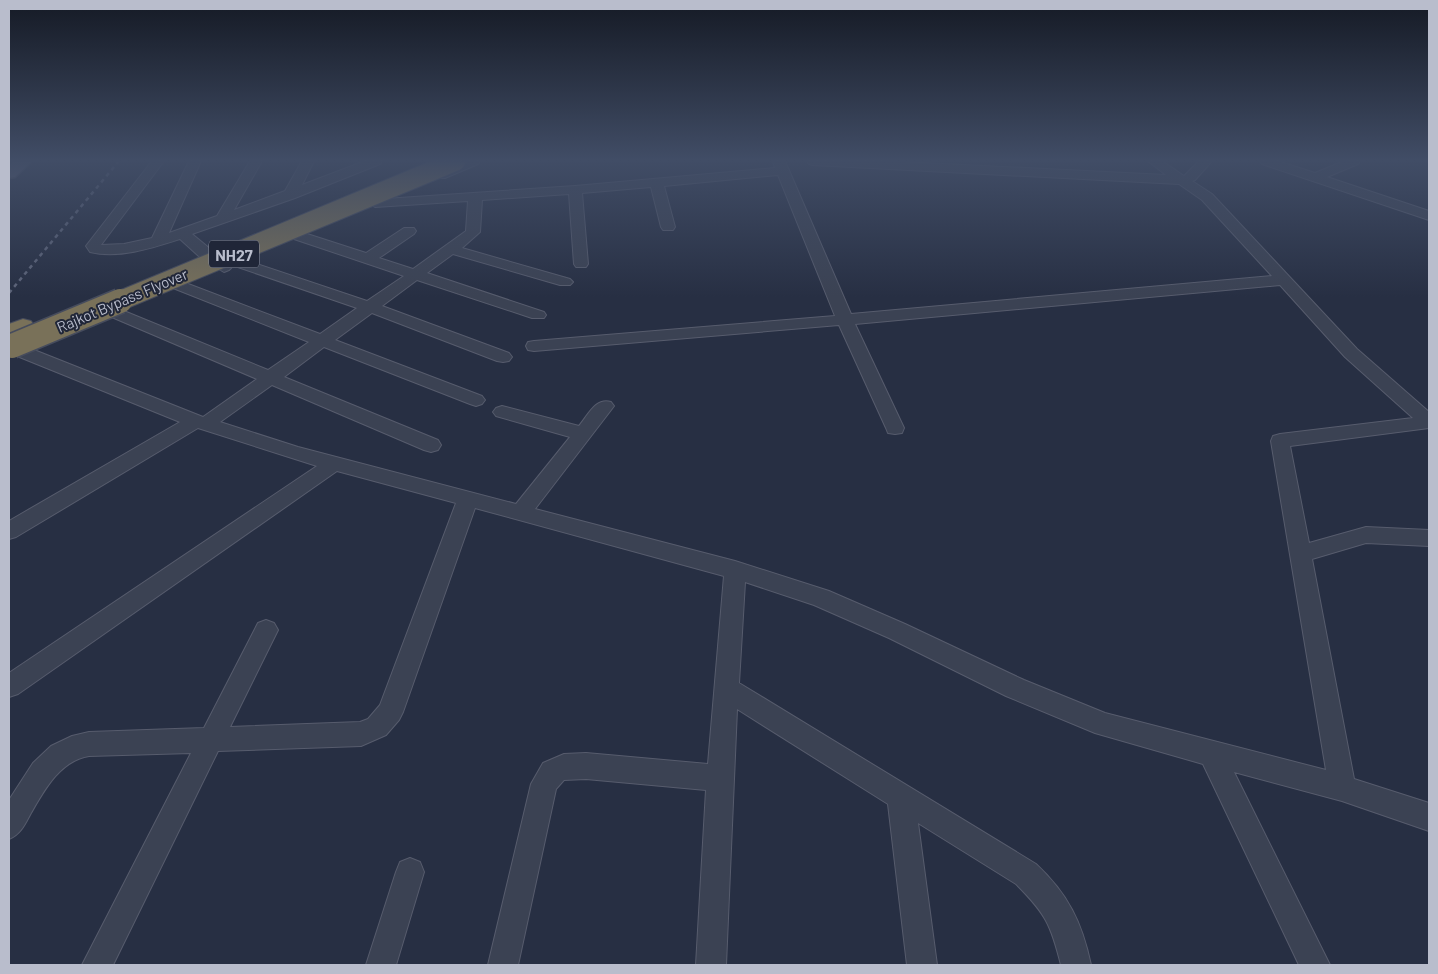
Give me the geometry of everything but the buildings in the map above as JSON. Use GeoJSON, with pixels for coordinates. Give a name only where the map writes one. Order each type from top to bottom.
{"type":"FeatureCollection","features":[{"type":"Feature","properties":{"kind":"highway","name":"Rajkot Bypass Flyover"},"geometry":{"type":"LineString","coordinates":[[9,332],[317,206]]}},
{"type":"Feature","properties":{"kind":"highway","name":"Rajkot Bypass Flyover"},"geometry":{"type":"LineString","coordinates":[[14,353],[351,206]]}},
{"type":"Feature","properties":{"kind":"street"},"geometry":{"type":"LineString","coordinates":[[123,206],[93,246],[95,249],[127,248],[182,233],[258,206]]}},
{"type":"Feature","properties":{"kind":"street"},"geometry":{"type":"LineString","coordinates":[[159,239],[174,206]]}},
{"type":"Feature","properties":{"kind":"street"},"geometry":{"type":"LineString","coordinates":[[222,219],[229,206]]}},
{"type":"Feature","properties":{"kind":"street"},"geometry":{"type":"LineString","coordinates":[[14,353],[366,206]]}},
{"type":"Feature","properties":{"kind":"street"},"geometry":{"type":"LineString","coordinates":[[9,531],[200,422],[269,378],[473,232],[475,206]]}},
{"type":"Feature","properties":{"kind":"street"},"geometry":{"type":"LineString","coordinates":[[576,206],[581,264]]}},
{"type":"Feature","properties":{"kind":"street"},"geometry":{"type":"LineString","coordinates":[[663,206],[668,227]]}},
{"type":"Feature","properties":{"kind":"street"},"geometry":{"type":"LineString","coordinates":[[798,206],[845,320],[895,428]]}},
{"type":"Feature","properties":{"kind":"street"},"geometry":{"type":"LineString","coordinates":[[1216,206],[1351,353],[1429,422]]}},
{"type":"Feature","properties":{"kind":"street"},"geometry":{"type":"LineString","coordinates":[[1227,206],[1355,345],[1429,410]]}},
{"type":"Feature","properties":{"kind":"street"},"geometry":{"type":"LineString","coordinates":[[1400,206],[1429,216]]}},
{"type":"Feature","properties":{"kind":"street"},"geometry":{"type":"LineString","coordinates":[[367,258],[409,231]]}},
{"type":"Feature","properties":{"kind":"street"},"geometry":{"type":"LineString","coordinates":[[182,233],[207,256],[370,307],[503,357]]}},
{"type":"Feature","properties":{"kind":"street"},"geometry":{"type":"LineString","coordinates":[[296,235],[538,315]]}},
{"type":"Feature","properties":{"kind":"street"},"geometry":{"type":"LineString","coordinates":[[451,249],[565,282]]}},
{"type":"Feature","properties":{"kind":"street"},"geometry":{"type":"LineString","coordinates":[[534,346],[1284,280]]}},
{"type":"Feature","properties":{"kind":"street"},"geometry":{"type":"LineString","coordinates":[[178,285],[476,400]]}},
{"type":"Feature","properties":{"kind":"street"},"geometry":{"type":"LineString","coordinates":[[113,312],[431,445]]}},
{"type":"Feature","properties":{"kind":"street"},"geometry":{"type":"LineString","coordinates":[[14,353],[200,422],[294,453],[735,570],[821,598],[1064,710],[1104,725],[1342,788],[1429,817]]}},
{"type":"Feature","properties":{"kind":"street"},"geometry":{"type":"LineString","coordinates":[[521,512],[605,406]]}},
{"type":"Feature","properties":{"kind":"street"},"geometry":{"type":"LineString","coordinates":[[502,412],[583,434]]}},
{"type":"Feature","properties":{"kind":"street"},"geometry":{"type":"LineString","coordinates":[[1342,788],[1280,441],[1429,422]]}},
{"type":"Feature","properties":{"kind":"street"},"geometry":{"type":"LineString","coordinates":[[9,686],[334,464]]}},
{"type":"Feature","properties":{"kind":"street"},"geometry":{"type":"LineString","coordinates":[[9,825],[40,777],[55,759],[70,748],[89,744],[212,738],[361,734],[377,727],[390,712],[468,499]]}},
{"type":"Feature","properties":{"kind":"street"},"geometry":{"type":"LineString","coordinates":[[1300,554],[1366,535],[1429,538]]}},
{"type":"Feature","properties":{"kind":"street"},"geometry":{"type":"LineString","coordinates":[[711,965],[726,688],[735,570]]}},
{"type":"Feature","properties":{"kind":"street"},"geometry":{"type":"LineString","coordinates":[[97,965],[266,630]]}},
{"type":"Feature","properties":{"kind":"street"},"geometry":{"type":"LineString","coordinates":[[726,688],[1026,874],[1047,894],[1058,910],[1068,930],[1076,965]]}},
{"type":"Feature","properties":{"kind":"street"},"geometry":{"type":"LineString","coordinates":[[1211,753],[1315,965]]}},
{"type":"Feature","properties":{"kind":"street"},"geometry":{"type":"LineString","coordinates":[[503,965],[544,784],[552,772],[564,767],[586,766],[721,778]]}},
{"type":"Feature","properties":{"kind":"street"},"geometry":{"type":"LineString","coordinates":[[902,798],[922,965]]}},
{"type":"Feature","properties":{"kind":"street"},"geometry":{"type":"LineString","coordinates":[[381,965],[410,872]]}},
{"type":"Feature","properties":{"kind":"railway"},"geometry":{"type":"LineString","coordinates":[[9,293],[81,206]]}}]}
